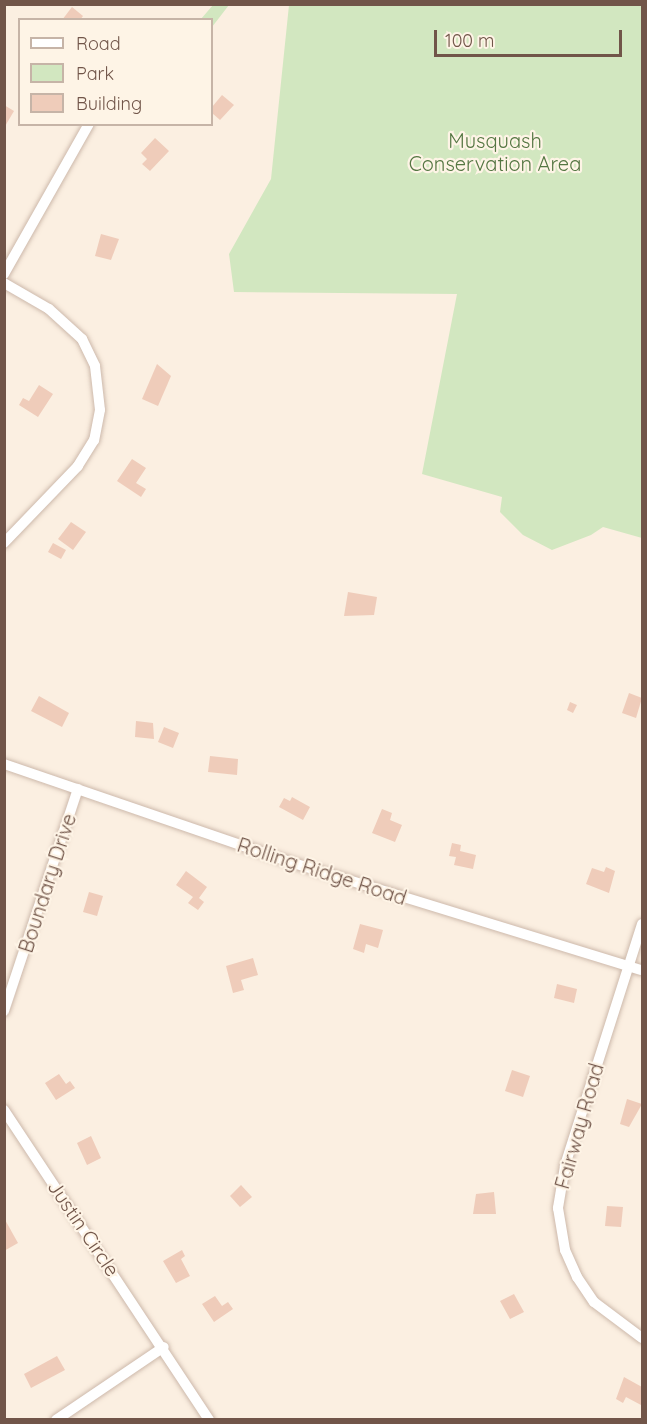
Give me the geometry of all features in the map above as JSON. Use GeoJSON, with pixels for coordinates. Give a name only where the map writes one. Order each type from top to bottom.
{"type":"FeatureCollection","features":[{"type":"Feature","properties":{"kind":"street"},"geometry":{"type":"LineString","coordinates":[[4,274],[88,126]]}},
{"type":"Feature","properties":{"kind":"street"},"geometry":{"type":"LineString","coordinates":[[4,283],[50,309],[82,339],[95,366],[100,410],[94,440],[78,466],[4,543]]}},
{"type":"Feature","properties":{"kind":"street","name":"Rolling Ridge Road"},"geometry":{"type":"LineString","coordinates":[[4,764],[284,860],[642,970]]}},
{"type":"Feature","properties":{"kind":"street","name":"Boundary Drive"},"geometry":{"type":"LineString","coordinates":[[4,1011],[78,789]]}},
{"type":"Feature","properties":{"kind":"street","name":"Fairway Road"},"geometry":{"type":"LineString","coordinates":[[642,924],[565,1166],[558,1208],[565,1250],[577,1277],[594,1302],[642,1338]]}},
{"type":"Feature","properties":{"kind":"street","name":"Justin Circle"},"geometry":{"type":"LineString","coordinates":[[4,1110],[164,1347],[209,1419]]}},
{"type":"Feature","properties":{"kind":"street"},"geometry":{"type":"LineString","coordinates":[[56,1419],[164,1347]]}},
{"type":"Feature","properties":{"kind":"green space"},"geometry":{"type":"Polygon","coordinates":[[[213,5],[229,5],[213,26],[213,18],[202,18],[213,5]]]}},
{"type":"Feature","properties":{"kind":"green space","name":"Musquash Conservation Area"},"geometry":{"type":"Polygon","coordinates":[[[289,5],[642,5],[642,538],[603,527],[591,535],[552,550],[523,535],[500,512],[502,497],[422,474],[457,294],[234,292],[229,254],[271,179],[289,5]]]}},
{"type":"Feature","properties":{"kind":"building"},"geometry":{"type":"Polygon","coordinates":[[[72,7],[83,16],[82,18],[64,18],[72,7]]]}},
{"type":"Feature","properties":{"kind":"building"},"geometry":{"type":"Polygon","coordinates":[[[222,95],[234,105],[220,120],[213,114],[213,106],[222,95]]]}},
{"type":"Feature","properties":{"kind":"building"},"geometry":{"type":"Polygon","coordinates":[[[4,105],[14,111],[4,128],[4,105]]]}},
{"type":"Feature","properties":{"kind":"building"},"geometry":{"type":"Polygon","coordinates":[[[155,138],[169,151],[150,171],[142,164],[147,159],[141,153],[155,138]]]}},
{"type":"Feature","properties":{"kind":"building"},"geometry":{"type":"Polygon","coordinates":[[[101,234],[119,239],[111,260],[95,256],[101,234]]]}},
{"type":"Feature","properties":{"kind":"building"},"geometry":{"type":"Polygon","coordinates":[[[157,364],[171,376],[158,406],[142,399],[157,364]]]}},
{"type":"Feature","properties":{"kind":"building"},"geometry":{"type":"Polygon","coordinates":[[[39,385],[53,394],[38,417],[19,405],[23,398],[29,401],[39,385]]]}},
{"type":"Feature","properties":{"kind":"building"},"geometry":{"type":"Polygon","coordinates":[[[132,459],[146,468],[136,483],[146,489],[141,497],[117,481],[132,459]]]}},
{"type":"Feature","properties":{"kind":"building"},"geometry":{"type":"Polygon","coordinates":[[[71,522],[86,532],[73,550],[58,539],[71,522]]]}},
{"type":"Feature","properties":{"kind":"building"},"geometry":{"type":"Polygon","coordinates":[[[53,543],[66,550],[61,559],[48,552],[53,543]]]}},
{"type":"Feature","properties":{"kind":"building"},"geometry":{"type":"Polygon","coordinates":[[[348,592],[377,597],[374,615],[344,616],[348,592]]]}},
{"type":"Feature","properties":{"kind":"building"},"geometry":{"type":"Polygon","coordinates":[[[629,693],[642,698],[636,718],[622,713],[629,693]]]}},
{"type":"Feature","properties":{"kind":"building"},"geometry":{"type":"Polygon","coordinates":[[[39,696],[69,713],[62,727],[31,711],[39,696]]]}},
{"type":"Feature","properties":{"kind":"building"},"geometry":{"type":"Polygon","coordinates":[[[570,702],[577,705],[573,713],[567,710],[570,702]]]}},
{"type":"Feature","properties":{"kind":"building"},"geometry":{"type":"Polygon","coordinates":[[[136,721],[153,723],[154,739],[135,737],[136,721]]]}},
{"type":"Feature","properties":{"kind":"building"},"geometry":{"type":"Polygon","coordinates":[[[164,727],[179,733],[173,748],[158,742],[164,727]]]}},
{"type":"Feature","properties":{"kind":"building"},"geometry":{"type":"Polygon","coordinates":[[[210,756],[238,759],[237,775],[208,772],[210,756]]]}},
{"type":"Feature","properties":{"kind":"building"},"geometry":{"type":"Polygon","coordinates":[[[292,797],[310,807],[303,820],[279,807],[284,798],[290,801],[292,797]]]}},
{"type":"Feature","properties":{"kind":"building"},"geometry":{"type":"Polygon","coordinates":[[[382,809],[392,813],[390,820],[402,825],[395,842],[372,833],[382,809]]]}},
{"type":"Feature","properties":{"kind":"building"},"geometry":{"type":"Polygon","coordinates":[[[452,843],[461,845],[460,851],[476,855],[473,869],[454,865],[456,857],[449,856],[452,843]]]}},
{"type":"Feature","properties":{"kind":"building"},"geometry":{"type":"Polygon","coordinates":[[[606,867],[615,871],[609,893],[586,884],[592,868],[604,872],[606,867]]]}},
{"type":"Feature","properties":{"kind":"building"},"geometry":{"type":"Polygon","coordinates":[[[186,871],[207,887],[199,898],[204,902],[198,910],[188,903],[193,897],[176,885],[186,871]]]}},
{"type":"Feature","properties":{"kind":"building"},"geometry":{"type":"Polygon","coordinates":[[[89,892],[103,896],[97,916],[83,912],[89,892]]]}},
{"type":"Feature","properties":{"kind":"building"},"geometry":{"type":"Polygon","coordinates":[[[360,924],[383,930],[378,948],[366,944],[364,953],[353,949],[360,924]]]}},
{"type":"Feature","properties":{"kind":"building"},"geometry":{"type":"Polygon","coordinates":[[[253,958],[258,975],[241,980],[244,990],[233,993],[226,966],[253,958]]]}},
{"type":"Feature","properties":{"kind":"building"},"geometry":{"type":"Polygon","coordinates":[[[557,984],[577,989],[574,1003],[554,998],[557,984]]]}},
{"type":"Feature","properties":{"kind":"building"},"geometry":{"type":"Polygon","coordinates":[[[512,1070],[530,1076],[523,1097],[505,1091],[512,1070]]]}},
{"type":"Feature","properties":{"kind":"building"},"geometry":{"type":"Polygon","coordinates":[[[59,1074],[66,1084],[70,1081],[75,1088],[56,1100],[45,1083],[59,1074]]]}},
{"type":"Feature","properties":{"kind":"building"},"geometry":{"type":"Polygon","coordinates":[[[627,1099],[642,1104],[629,1127],[620,1124],[627,1099]]]}},
{"type":"Feature","properties":{"kind":"building"},"geometry":{"type":"Polygon","coordinates":[[[91,1136],[101,1158],[87,1165],[77,1143],[91,1136]]]}},
{"type":"Feature","properties":{"kind":"building"},"geometry":{"type":"Polygon","coordinates":[[[241,1185],[252,1197],[240,1207],[230,1196],[241,1185]]]}},
{"type":"Feature","properties":{"kind":"building"},"geometry":{"type":"Polygon","coordinates":[[[494,1192],[496,1214],[473,1214],[476,1194],[494,1192]]]}},
{"type":"Feature","properties":{"kind":"building"},"geometry":{"type":"Polygon","coordinates":[[[607,1206],[623,1207],[621,1227],[605,1226],[607,1206]]]}},
{"type":"Feature","properties":{"kind":"building"},"geometry":{"type":"Polygon","coordinates":[[[4,1218],[18,1243],[4,1251],[4,1218]]]}},
{"type":"Feature","properties":{"kind":"building"},"geometry":{"type":"Polygon","coordinates":[[[182,1250],[185,1256],[181,1259],[190,1276],[176,1283],[163,1261],[182,1250]]]}},
{"type":"Feature","properties":{"kind":"building"},"geometry":{"type":"Polygon","coordinates":[[[514,1294],[524,1312],[510,1319],[500,1301],[514,1294]]]}},
{"type":"Feature","properties":{"kind":"building"},"geometry":{"type":"Polygon","coordinates":[[[215,1296],[222,1306],[228,1302],[233,1309],[214,1322],[202,1304],[215,1296]]]}},
{"type":"Feature","properties":{"kind":"building"},"geometry":{"type":"Polygon","coordinates":[[[57,1356],[65,1370],[31,1388],[24,1374],[57,1356]]]}},
{"type":"Feature","properties":{"kind":"building"},"geometry":{"type":"Polygon","coordinates":[[[624,1377],[642,1387],[641,1405],[626,1397],[623,1403],[616,1399],[624,1377]]]}}]}
